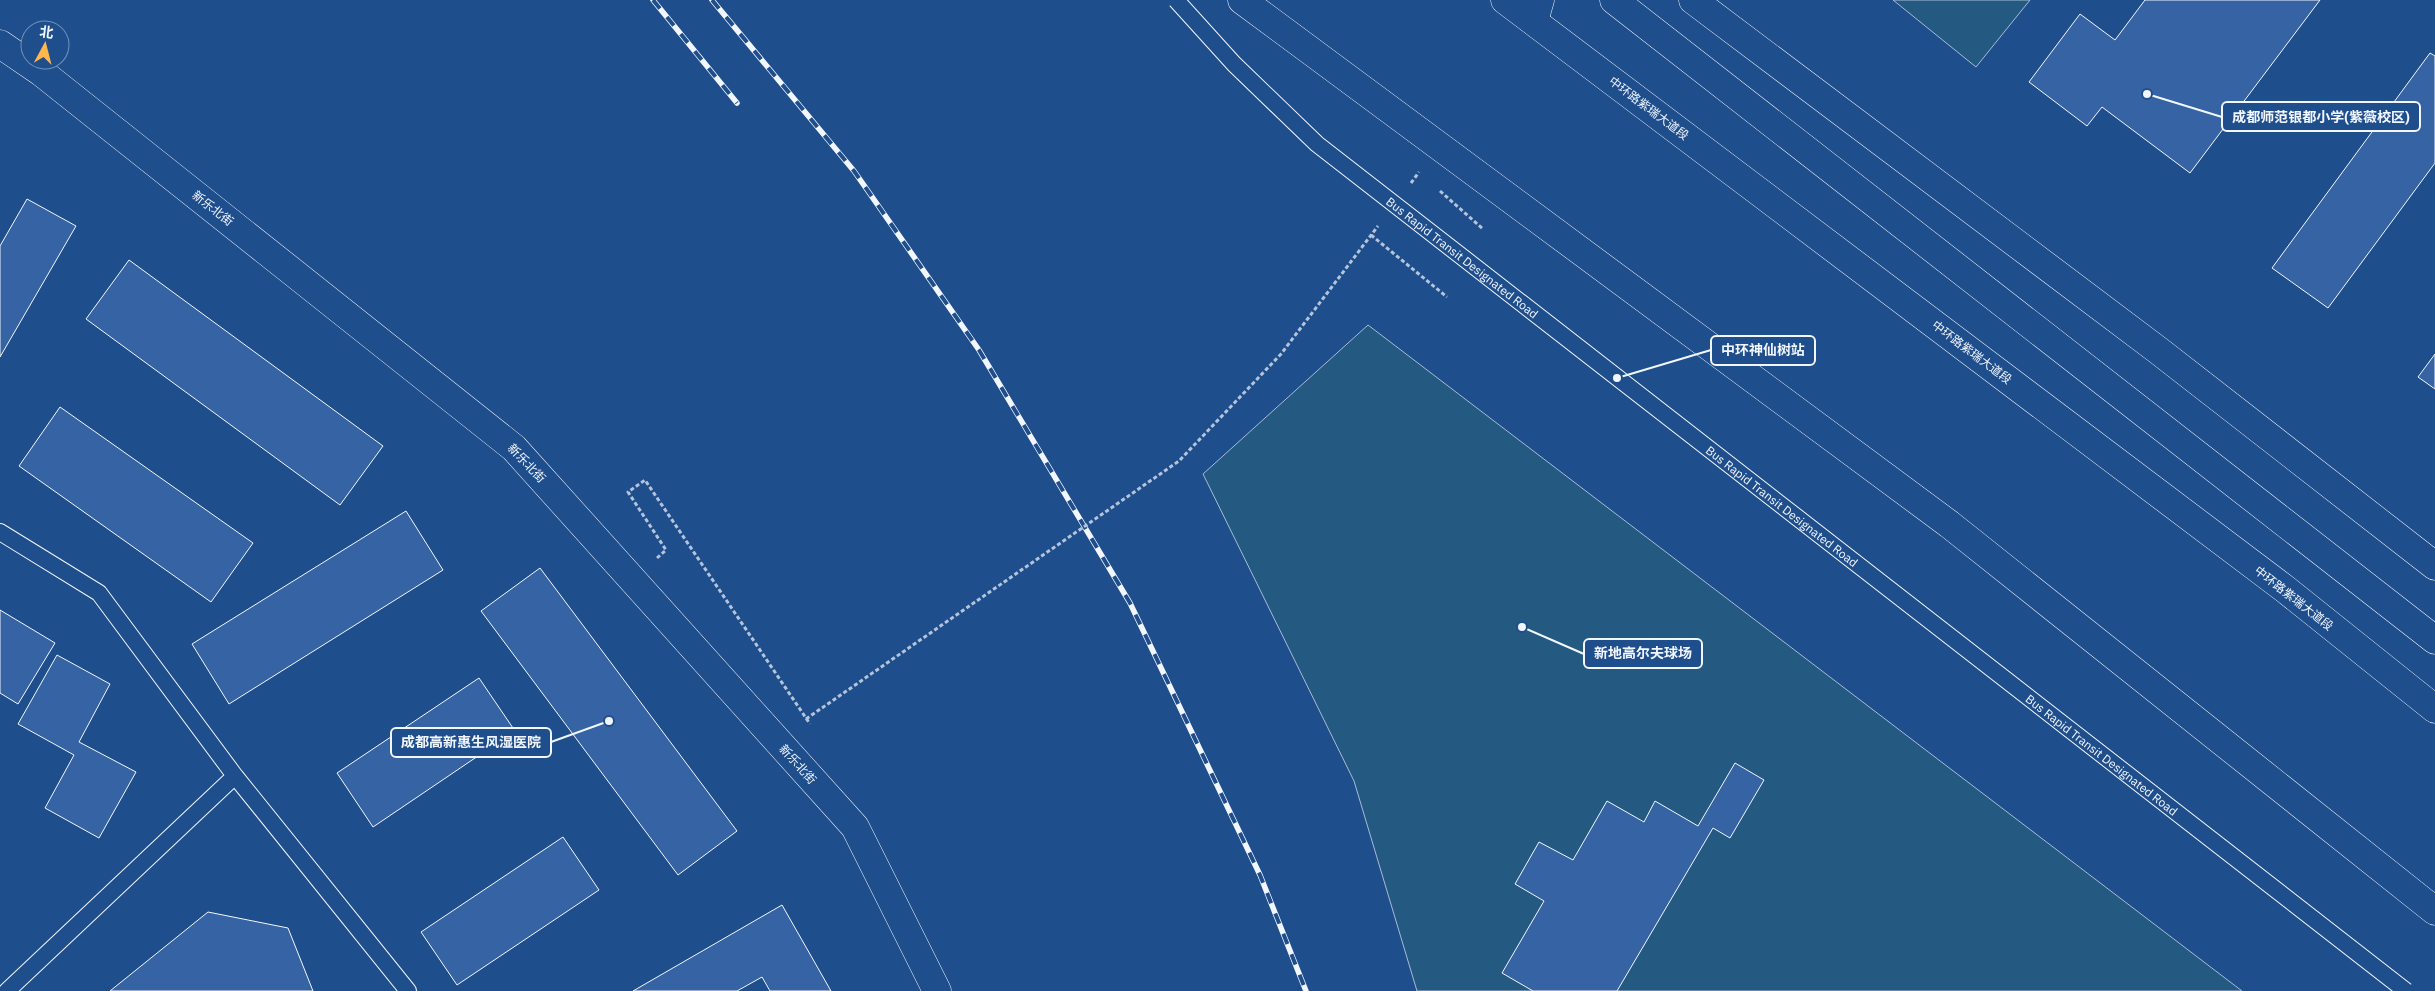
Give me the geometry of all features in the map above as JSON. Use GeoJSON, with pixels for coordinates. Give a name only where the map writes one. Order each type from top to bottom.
{"type":"FeatureCollection","features":[{"type":"Feature","properties":{"kind":"main road"},"geometry":{"type":"LineString","coordinates":[[1242,0],[1949,524],[2435,911]]}},
{"type":"Feature","properties":{"kind":"main road","name":"中环路紫瑞大道段"},"geometry":{"type":"LineString","coordinates":[[1505,0],[1537,10],[2285,590],[2435,709]]}},
{"type":"Feature","properties":{"kind":"main road"},"geometry":{"type":"LineString","coordinates":[[1614,0],[2435,640]]}},
{"type":"Feature","properties":{"kind":"main road"},"geometry":{"type":"LineString","coordinates":[[1693,0],[2159,352],[2435,566]]}},
{"type":"Feature","properties":{"kind":"main road","name":"新乐北街"},"geometry":{"type":"LineString","coordinates":[[0,44],[41,72],[514,448],[855,827],[937,991]]}},
{"type":"Feature","properties":{"kind":"lane","name":"Bus Rapid Transit Designated Road"},"geometry":{"type":"LineString","coordinates":[[1176,0],[1234,64],[1317,144],[2406,991]]}},
{"type":"Feature","properties":{"kind":"lane"},"geometry":{"type":"LineString","coordinates":[[0,532],[99,593],[235,776],[408,991]]}},
{"type":"Feature","properties":{"kind":"lane"},"geometry":{"type":"LineString","coordinates":[[7,991],[235,776]]}},
{"type":"Feature","properties":{"kind":"path"},"geometry":{"type":"LineString","coordinates":[[1407,188],[1419,172],[1426,178]]}},
{"type":"Feature","properties":{"kind":"path"},"geometry":{"type":"LineString","coordinates":[[1433,185],[1483,229]]}},
{"type":"Feature","properties":{"kind":"path"},"geometry":{"type":"LineString","coordinates":[[806,719],[1179,461],[1281,354],[1383,219]]}},
{"type":"Feature","properties":{"kind":"path"},"geometry":{"type":"LineString","coordinates":[[1371,234],[1447,297]]}},
{"type":"Feature","properties":{"kind":"path"},"geometry":{"type":"LineString","coordinates":[[666,550],[628,492],[645,480],[812,727]]}},
{"type":"Feature","properties":{"kind":"shaded area"},"geometry":{"type":"Polygon","coordinates":[[[1893,0],[2030,0],[1976,67],[1893,0]]]}},
{"type":"Feature","properties":{"kind":"shaded area"},"geometry":{"type":"Polygon","coordinates":[[[1368,325],[2242,991],[1417,991],[1354,781],[1203,474],[1368,325]]]}},
{"type":"Feature","properties":{"kind":"building"},"geometry":{"type":"Polygon","coordinates":[[[2145,0],[2320,0],[2190,173],[2102,107],[2087,126],[2029,82],[2080,14],[2115,40],[2145,0]]]}},
{"type":"Feature","properties":{"kind":"building"},"geometry":{"type":"Polygon","coordinates":[[[2430,53],[2435,56],[2435,163],[2328,308],[2272,268],[2430,53]]]}},
{"type":"Feature","properties":{"kind":"building"},"geometry":{"type":"Polygon","coordinates":[[[27,199],[76,226],[0,357],[0,246],[27,199]]]}},
{"type":"Feature","properties":{"kind":"building"},"geometry":{"type":"Polygon","coordinates":[[[129,260],[383,446],[340,505],[86,319],[129,260]]]}},
{"type":"Feature","properties":{"kind":"building"},"geometry":{"type":"Polygon","coordinates":[[[2435,354],[2435,389],[2418,377],[2435,354]]]}},
{"type":"Feature","properties":{"kind":"building"},"geometry":{"type":"Polygon","coordinates":[[[60,407],[253,543],[211,602],[19,466],[60,407]]]}},
{"type":"Feature","properties":{"kind":"building"},"geometry":{"type":"Polygon","coordinates":[[[406,511],[443,570],[229,704],[192,644],[406,511]]]}},
{"type":"Feature","properties":{"kind":"building"},"geometry":{"type":"Polygon","coordinates":[[[540,568],[737,831],[678,875],[481,611],[540,568]]]}},
{"type":"Feature","properties":{"kind":"building"},"geometry":{"type":"Polygon","coordinates":[[[0,610],[55,643],[18,704],[0,693],[0,610]]]}},
{"type":"Feature","properties":{"kind":"building"},"geometry":{"type":"Polygon","coordinates":[[[57,655],[110,684],[79,742],[136,772],[99,838],[45,808],[74,755],[18,724],[57,655]]]}},
{"type":"Feature","properties":{"kind":"building"},"geometry":{"type":"Polygon","coordinates":[[[479,678],[515,731],[373,827],[337,773],[479,678]]]}},
{"type":"Feature","properties":{"kind":"building"},"geometry":{"type":"Polygon","coordinates":[[[1735,763],[1764,780],[1730,838],[1713,828],[1617,991],[1533,991],[1502,973],[1544,901],[1515,884],[1539,842],[1573,860],[1607,801],[1644,822],[1655,801],[1698,826],[1735,763]]]}},
{"type":"Feature","properties":{"kind":"building"},"geometry":{"type":"Polygon","coordinates":[[[563,837],[599,890],[457,985],[421,932],[563,837]]]}},
{"type":"Feature","properties":{"kind":"building"},"geometry":{"type":"Polygon","coordinates":[[[782,905],[831,991],[770,991],[762,977],[737,991],[633,991],[782,905]]]}},
{"type":"Feature","properties":{"kind":"building"},"geometry":{"type":"Polygon","coordinates":[[[208,912],[288,928],[313,991],[110,991],[208,912]]]}},
{"type":"Feature","properties":{"kind":"railway"},"geometry":{"type":"LineString","coordinates":[[653,0],[737,103]]}},
{"type":"Feature","properties":{"kind":"railway"},"geometry":{"type":"LineString","coordinates":[[712,0],[854,171],[979,350],[1130,603],[1260,875],[1306,991]]}},
{"type":"Feature","properties":{"kind":"place","name":"成都师范银都小学(紫薇校区)"},"geometry":{"type":"Point","coordinates":[2147,94]}},
{"type":"Feature","properties":{"kind":"place","name":"中环神仙树站"},"geometry":{"type":"Point","coordinates":[1617,378]}},
{"type":"Feature","properties":{"kind":"place","name":"新地高尔夫球场"},"geometry":{"type":"Point","coordinates":[1522,627]}},
{"type":"Feature","properties":{"kind":"place","name":"成都高新惠生风湿医院"},"geometry":{"type":"Point","coordinates":[609,721]}}]}
